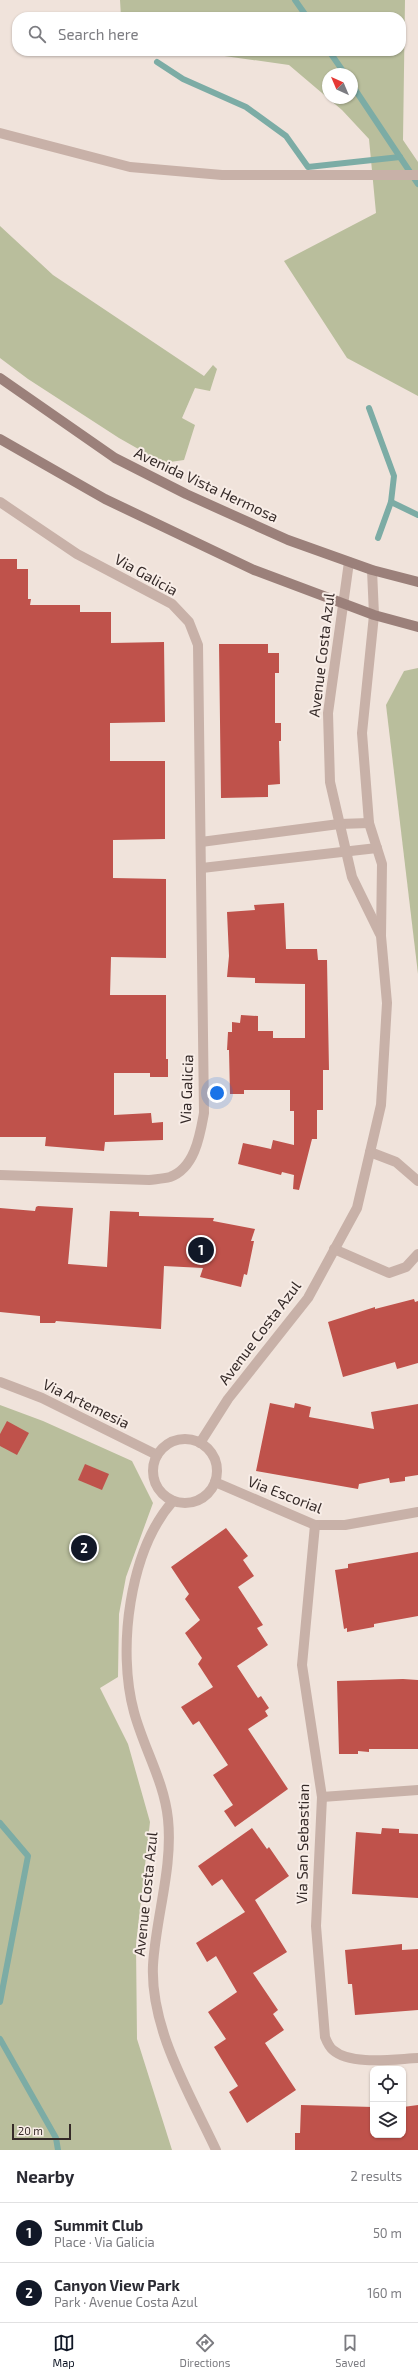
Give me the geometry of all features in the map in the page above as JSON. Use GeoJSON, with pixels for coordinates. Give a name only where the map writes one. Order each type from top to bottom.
{"type":"FeatureCollection","features":[{"type":"Feature","properties":{"kind":"main road","name":"Avenida Vista Hermosa"},"geometry":{"type":"LineString","coordinates":[[0,378],[115,458],[186,494],[288,540],[372,570],[418,582]]}},
{"type":"Feature","properties":{"kind":"main road"},"geometry":{"type":"LineString","coordinates":[[0,439],[105,499],[254,570],[396,623],[418,627]]}},
{"type":"Feature","properties":{"kind":"street"},"geometry":{"type":"LineString","coordinates":[[0,133],[130,167],[222,176],[418,174]]}},
{"type":"Feature","properties":{"kind":"street","name":"Via Galicia"},"geometry":{"type":"LineString","coordinates":[[0,502],[77,554],[172,604],[189,622],[198,646],[204,1113],[198,1142],[188,1162],[172,1176],[148,1180],[0,1175]]}},
{"type":"Feature","properties":{"kind":"street","name":"Avenue Costa Azul"},"geometry":{"type":"LineString","coordinates":[[349,562],[328,713],[330,782],[344,852],[352,877],[381,936]]}},
{"type":"Feature","properties":{"kind":"street","name":"Avenue Costa Azul"},"geometry":{"type":"LineString","coordinates":[[200,1443],[228,1400],[308,1298],[357,1208],[381,1105],[387,1003],[381,936],[382,864],[369,823],[362,733],[374,615],[372,570]]}},
{"type":"Feature","properties":{"kind":"street"},"geometry":{"type":"LineString","coordinates":[[201,842],[339,824],[369,823]]}},
{"type":"Feature","properties":{"kind":"street"},"geometry":{"type":"LineString","coordinates":[[202,868],[377,848]]}},
{"type":"Feature","properties":{"kind":"street"},"geometry":{"type":"LineString","coordinates":[[370,1152],[396,1162],[418,1181]]}},
{"type":"Feature","properties":{"kind":"street"},"geometry":{"type":"LineString","coordinates":[[334,1249],[389,1273],[406,1268],[418,1254]]}},
{"type":"Feature","properties":{"kind":"street","name":"Via Artemesia"},"geometry":{"type":"LineString","coordinates":[[0,1382],[42,1398],[157,1455]]}},
{"type":"Feature","properties":{"kind":"street"},"geometry":{"type":"LineString","coordinates":[[180,1439],[190,1439],[200,1443],[208,1448],[215,1460],[217,1473],[215,1482],[202,1498],[183,1504],[172,1501],[157,1488],[153,1479],[153,1469],[157,1455],[169,1443],[180,1439]]}},
{"type":"Feature","properties":{"kind":"street","name":"Via Escorial"},"geometry":{"type":"LineString","coordinates":[[215,1482],[315,1525],[345,1525],[418,1512]]}},
{"type":"Feature","properties":{"kind":"street","name":"Avenue Costa Azul"},"geometry":{"type":"LineString","coordinates":[[172,1501],[159,1520],[142,1558],[136,1580],[127,1628],[127,1672],[134,1711],[161,1786],[168,1818],[169,1845],[153,1963],[156,2005],[172,2055],[216,2150]]}},
{"type":"Feature","properties":{"kind":"street","name":"Via San Sebastian"},"geometry":{"type":"LineString","coordinates":[[315,1525],[302,1665],[322,1797],[316,1926],[325,2037],[332,2050],[342,2057],[372,2060],[418,2058]]}},
{"type":"Feature","properties":{"kind":"street"},"geometry":{"type":"LineString","coordinates":[[322,1797],[418,1790]]}},
{"type":"Feature","properties":{"kind":"green space"},"geometry":{"type":"Polygon","coordinates":[[[120,0],[405,0],[405,12],[121,12],[120,0]]]}},
{"type":"Feature","properties":{"kind":"green space"},"geometry":{"type":"Polygon","coordinates":[[[225,56],[404,56],[403,140],[418,162],[418,396],[347,358],[284,261],[376,213],[369,139],[335,104],[358,104],[358,68],[322,68],[322,93],[289,65],[225,56]]]}},
{"type":"Feature","properties":{"kind":"green space"},"geometry":{"type":"Polygon","coordinates":[[[0,226],[53,275],[204,376],[213,365],[217,369],[210,391],[195,388],[182,418],[195,425],[184,460],[163,463],[119,438],[28,379],[0,358],[0,226]]]}},
{"type":"Feature","properties":{"kind":"green space"},"geometry":{"type":"Polygon","coordinates":[[[418,668],[418,974],[386,705],[404,671],[418,668]]]}},
{"type":"Feature","properties":{"kind":"green space"},"geometry":{"type":"Polygon","coordinates":[[[0,1405],[43,1421],[132,1461],[153,1503],[126,1577],[119,1614],[118,1677],[100,1688],[128,1744],[150,1822],[136,1944],[137,2039],[172,2150],[0,2150],[0,1405]]]}},
{"type":"Feature","properties":{"kind":"building"},"geometry":{"type":"Polygon","coordinates":[[[0,559],[17,559],[17,569],[28,569],[28,599],[31,599],[30,605],[80,605],[80,612],[111,612],[111,643],[164,642],[165,722],[110,723],[110,761],[165,761],[165,839],[113,840],[113,878],[166,879],[166,958],[111,957],[110,995],[166,995],[166,1059],[168,1059],[168,1077],[150,1077],[150,1073],[114,1073],[114,1115],[151,1113],[152,1123],[163,1122],[163,1140],[105,1142],[104,1151],[45,1146],[46,1137],[0,1137],[0,559]]]}},
{"type":"Feature","properties":{"kind":"building"},"geometry":{"type":"Polygon","coordinates":[[[219,644],[268,644],[268,653],[279,653],[279,673],[275,673],[275,723],[281,723],[281,741],[279,741],[280,784],[268,785],[268,797],[221,798],[219,644]]]}},
{"type":"Feature","properties":{"kind":"building"},"geometry":{"type":"Polygon","coordinates":[[[284,903],[286,949],[317,949],[318,960],[327,960],[329,1070],[323,1070],[323,1110],[317,1110],[317,1139],[312,1139],[299,1190],[293,1189],[294,1175],[282,1172],[281,1175],[238,1164],[243,1143],[271,1149],[273,1140],[294,1145],[294,1111],[290,1111],[290,1090],[244,1090],[244,1094],[230,1094],[229,1050],[227,1050],[228,1032],[232,1032],[232,1022],[240,1023],[241,1015],[258,1016],[258,1031],[273,1031],[273,1038],[305,1038],[305,984],[255,983],[255,978],[227,977],[229,956],[227,912],[255,910],[254,905],[284,903]]]}},
{"type":"Feature","properties":{"kind":"building"},"geometry":{"type":"Polygon","coordinates":[[[36,1207],[73,1208],[68,1264],[107,1267],[110,1211],[139,1212],[139,1216],[214,1218],[213,1221],[255,1229],[251,1241],[254,1241],[247,1275],[244,1274],[241,1287],[200,1277],[203,1268],[164,1266],[161,1329],[56,1321],[55,1323],[40,1323],[40,1316],[0,1312],[0,1208],[35,1211],[36,1207]]]}},
{"type":"Feature","properties":{"kind":"building"},"geometry":{"type":"Polygon","coordinates":[[[414,1299],[415,1302],[418,1301],[418,1363],[397,1369],[395,1362],[343,1377],[328,1322],[375,1307],[375,1309],[414,1299]]]}},
{"type":"Feature","properties":{"kind":"building"},"geometry":{"type":"Polygon","coordinates":[[[270,1403],[294,1408],[295,1403],[311,1407],[309,1417],[374,1429],[371,1412],[418,1404],[418,1475],[405,1477],[405,1481],[390,1483],[389,1478],[359,1484],[358,1489],[256,1471],[270,1403]]]}},
{"type":"Feature","properties":{"kind":"building"},"geometry":{"type":"Polygon","coordinates":[[[7,1421],[29,1433],[17,1455],[0,1446],[0,1434],[7,1421]]]}},
{"type":"Feature","properties":{"kind":"building"},"geometry":{"type":"Polygon","coordinates":[[[85,1464],[109,1474],[102,1490],[78,1480],[85,1464]]]}},
{"type":"Feature","properties":{"kind":"building"},"geometry":{"type":"Polygon","coordinates":[[[226,1528],[248,1556],[243,1560],[254,1576],[238,1587],[263,1625],[257,1628],[268,1645],[237,1666],[258,1698],[261,1696],[269,1708],[265,1711],[268,1716],[248,1729],[288,1789],[235,1827],[224,1811],[233,1805],[213,1775],[228,1765],[199,1721],[193,1725],[181,1707],[213,1687],[198,1664],[202,1658],[185,1633],[200,1620],[185,1599],[189,1594],[171,1567],[226,1528]]]}},
{"type":"Feature","properties":{"kind":"building"},"geometry":{"type":"Polygon","coordinates":[[[418,1552],[418,1616],[374,1624],[374,1627],[347,1632],[347,1628],[344,1629],[335,1570],[348,1568],[348,1564],[418,1552]]]}},
{"type":"Feature","properties":{"kind":"building"},"geometry":{"type":"Polygon","coordinates":[[[418,1680],[418,1749],[369,1749],[369,1752],[358,1751],[358,1754],[339,1754],[337,1681],[418,1680]]]}},
{"type":"Feature","properties":{"kind":"building"},"geometry":{"type":"Polygon","coordinates":[[[252,1828],[267,1849],[269,1847],[289,1876],[255,1900],[287,1952],[253,1973],[278,2010],[273,2014],[284,2030],[265,2043],[296,2090],[247,2123],[229,2092],[238,2086],[214,2047],[226,2039],[208,2012],[237,1992],[216,1956],[207,1962],[196,1943],[245,1912],[222,1879],[212,1886],[198,1866],[252,1828]]]}},
{"type":"Feature","properties":{"kind":"building"},"geometry":{"type":"Polygon","coordinates":[[[382,1828],[399,1829],[399,1833],[418,1834],[418,1898],[352,1894],[356,1832],[381,1834],[382,1828]]]}},
{"type":"Feature","properties":{"kind":"building"},"geometry":{"type":"Polygon","coordinates":[[[402,1944],[402,1950],[418,1949],[418,2010],[355,2015],[352,1984],[348,1984],[345,1950],[402,1944]]]}},
{"type":"Feature","properties":{"kind":"building"},"geometry":{"type":"Polygon","coordinates":[[[301,2105],[370,2107],[370,2138],[406,2138],[406,2107],[418,2105],[418,2150],[295,2150],[295,2133],[300,2133],[301,2105]]]}},
{"type":"Feature","properties":{"kind":"waterway"},"geometry":{"type":"LineString","coordinates":[[295,0],[303,12]]}},
{"type":"Feature","properties":{"kind":"waterway"},"geometry":{"type":"LineString","coordinates":[[332,56],[341,68]]}},
{"type":"Feature","properties":{"kind":"waterway"},"geometry":{"type":"LineString","coordinates":[[157,62],[183,79],[246,107],[286,136],[308,167],[400,157]]}},
{"type":"Feature","properties":{"kind":"waterway"},"geometry":{"type":"LineString","coordinates":[[358,94],[418,184]]}},
{"type":"Feature","properties":{"kind":"waterway"},"geometry":{"type":"LineString","coordinates":[[369,408],[394,476],[391,502],[378,538]]}},
{"type":"Feature","properties":{"kind":"waterway"},"geometry":{"type":"LineString","coordinates":[[391,502],[418,515]]}},
{"type":"Feature","properties":{"kind":"waterway"},"geometry":{"type":"LineString","coordinates":[[0,1823],[28,1856],[0,2002]]}},
{"type":"Feature","properties":{"kind":"waterway"},"geometry":{"type":"LineString","coordinates":[[0,2039],[56,2138],[58,2150]]}},
{"type":"Feature","properties":{"kind":"place","name":"Summit Club"},"geometry":{"type":"Point","coordinates":[201,1250]}},
{"type":"Feature","properties":{"kind":"place","name":"Canyon View Park"},"geometry":{"type":"Point","coordinates":[84,1548]}}]}
